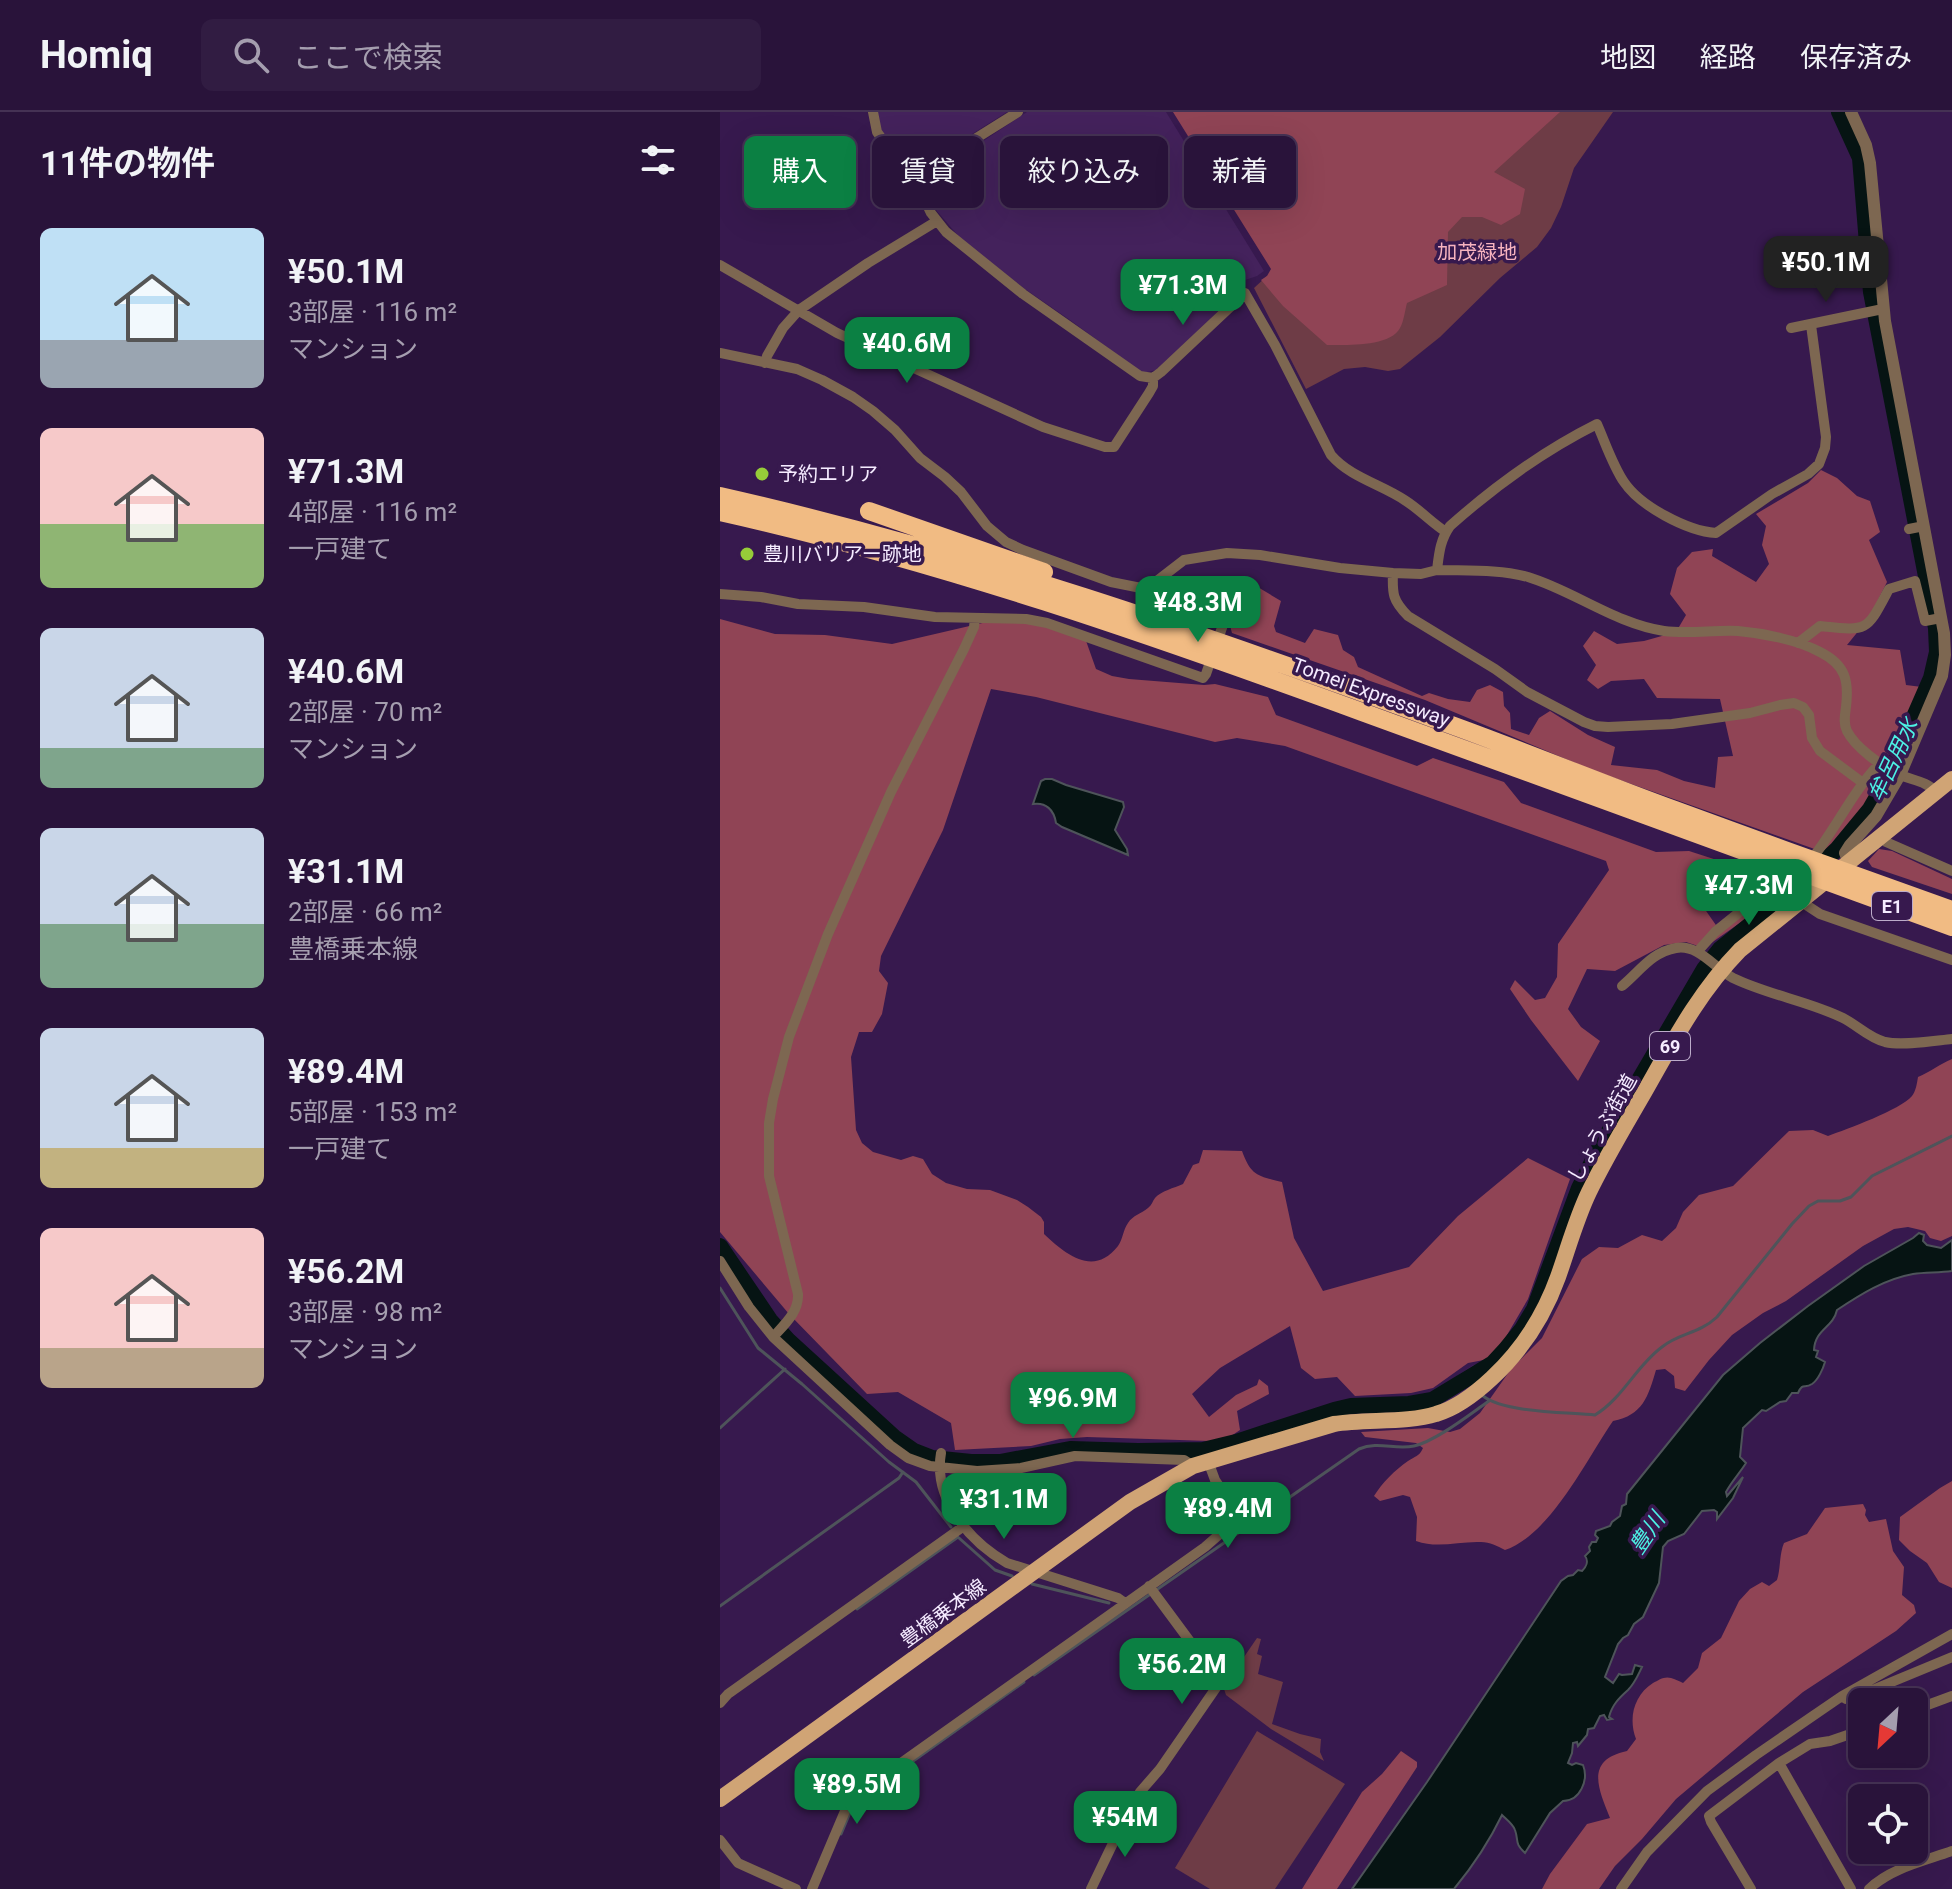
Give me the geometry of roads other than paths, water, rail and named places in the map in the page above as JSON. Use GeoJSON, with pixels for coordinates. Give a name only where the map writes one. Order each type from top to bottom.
{"type":"FeatureCollection","features":[{"type":"Feature","properties":{"kind":"highway","name":"Tomei Expressway"},"geometry":{"type":"LineString","coordinates":[[720,496],[988,567],[1137,614],[1445,723],[1678,812],[1793,883],[1848,867],[1952,910]]}},
{"type":"Feature","properties":{"kind":"highway"},"geometry":{"type":"LineString","coordinates":[[869,511],[1072,582],[1137,614]]}},
{"type":"Feature","properties":{"kind":"highway","name":"Tomei Expressway"},"geometry":{"type":"LineString","coordinates":[[720,512],[887,554],[1068,609],[1211,657],[1793,883],[1833,885],[1952,927]]}},
{"type":"Feature","properties":{"kind":"main road","name":"しょうぶ街道"},"geometry":{"type":"LineString","coordinates":[[1477,1391],[1511,1360],[1533,1331],[1602,1166],[1718,968],[1740,950],[1793,883],[1848,867],[1952,779]]}},
{"type":"Feature","properties":{"kind":"main road","name":"豊橋乗本線"},"geometry":{"type":"LineString","coordinates":[[720,1799],[1130,1502],[1201,1464],[1334,1424],[1436,1415],[1477,1391]]}},
{"type":"Feature","properties":{"kind":"street"},"geometry":{"type":"LineString","coordinates":[[873,112],[880,136]]}},
{"type":"Feature","properties":{"kind":"street"},"geometry":{"type":"LineString","coordinates":[[980,136],[1018,112]]}},
{"type":"Feature","properties":{"kind":"street"},"geometry":{"type":"LineString","coordinates":[[1848,867],[1845,853],[1876,816],[1937,690],[1945,665],[1944,633],[1935,619],[1885,321],[1870,163],[1866,145],[1851,112]]}},
{"type":"Feature","properties":{"kind":"street"},"geometry":{"type":"LineString","coordinates":[[930,208],[956,242],[1023,294],[1140,376],[1153,378],[1161,372],[1245,293],[1331,455],[1341,466],[1405,500],[1446,532]]}},
{"type":"Feature","properties":{"kind":"street"},"geometry":{"type":"LineString","coordinates":[[765,363],[783,328],[799,310],[937,221]]}},
{"type":"Feature","properties":{"kind":"street"},"geometry":{"type":"LineString","coordinates":[[720,265],[837,333],[1043,427],[1105,447],[1114,447],[1153,386],[1153,378]]}},
{"type":"Feature","properties":{"kind":"street"},"geometry":{"type":"LineString","coordinates":[[1791,328],[1873,311]]}},
{"type":"Feature","properties":{"kind":"street"},"geometry":{"type":"LineString","coordinates":[[1437,570],[1440,546],[1446,532],[1473,506],[1513,474],[1570,437],[1597,424],[1624,482],[1632,490],[1666,516],[1706,532],[1716,533],[1772,494],[1808,474],[1819,464],[1826,437],[1811,325]]}},
{"type":"Feature","properties":{"kind":"street"},"geometry":{"type":"LineString","coordinates":[[720,353],[797,369],[822,380],[873,411],[895,430],[920,458],[961,492],[987,526],[1006,542],[1111,582],[1141,588],[1155,583],[1184,560],[1227,553],[1393,573],[1421,574],[1437,570],[1506,573],[1525,576],[1628,621],[1664,631],[1736,631],[1798,643],[1822,652],[1846,676],[1848,687],[1844,720],[1854,741],[1881,764],[1931,786],[1936,792]]}},
{"type":"Feature","properties":{"kind":"street"},"geometry":{"type":"LineString","coordinates":[[1393,573],[1392,595],[1408,616],[1527,692],[1584,722],[1608,727],[1672,724],[1794,703],[1803,707],[1809,715],[1812,738],[1820,751],[1863,783]]}},
{"type":"Feature","properties":{"kind":"street"},"geometry":{"type":"LineString","coordinates":[[1798,643],[1820,626],[1863,628],[1874,617],[1889,589],[1915,581],[1925,621],[1935,619]]}},
{"type":"Feature","properties":{"kind":"street"},"geometry":{"type":"LineString","coordinates":[[720,594],[935,617],[1026,619],[1047,623],[1203,678],[1225,619],[1174,606],[1148,596],[1141,588]]}},
{"type":"Feature","properties":{"kind":"street"},"geometry":{"type":"LineString","coordinates":[[774,1335],[798,1303],[769,1176],[768,1155],[773,1099],[789,1037],[828,934],[891,792],[964,649],[975,618]]}},
{"type":"Feature","properties":{"kind":"street"},"geometry":{"type":"LineString","coordinates":[[1700,953],[1715,932],[1741,911],[1793,883],[1863,783],[1881,764]]}},
{"type":"Feature","properties":{"kind":"street"},"geometry":{"type":"LineString","coordinates":[[1880,837],[1952,871]]}},
{"type":"Feature","properties":{"kind":"street"},"geometry":{"type":"LineString","coordinates":[[1793,883],[1820,914],[1952,960]]}},
{"type":"Feature","properties":{"kind":"street"},"geometry":{"type":"LineString","coordinates":[[1622,986],[1636,975],[1645,962],[1660,953],[1677,947],[1688,948],[1736,979],[1843,1018],[1884,1042],[1952,1039]]}},
{"type":"Feature","properties":{"kind":"street"},"geometry":{"type":"LineString","coordinates":[[720,1261],[749,1307],[774,1335],[890,1445],[908,1458],[1002,1471],[1075,1456],[1184,1460],[1201,1464],[1238,1514],[1238,1518],[1205,1547],[856,1795],[848,1804],[812,1889]]}},
{"type":"Feature","properties":{"kind":"street"},"geometry":{"type":"LineString","coordinates":[[940,1461],[945,1494],[951,1508],[976,1540],[994,1555],[1007,1563],[1118,1598],[1125,1603]]}},
{"type":"Feature","properties":{"kind":"street"},"geometry":{"type":"LineString","coordinates":[[723,1694],[964,1526]]}},
{"type":"Feature","properties":{"kind":"street"},"geometry":{"type":"LineString","coordinates":[[1091,1889],[1140,1792],[1160,1769],[1220,1682],[1150,1587]]}},
{"type":"Feature","properties":{"kind":"street"},"geometry":{"type":"LineString","coordinates":[[1621,1889],[1647,1852],[1707,1791],[1842,1696],[1952,1634]]}},
{"type":"Feature","properties":{"kind":"street"},"geometry":{"type":"LineString","coordinates":[[1842,1696],[1853,1698],[1952,1657]]}},
{"type":"Feature","properties":{"kind":"street"},"geometry":{"type":"LineString","coordinates":[[1928,1705],[1952,1696]]}},
{"type":"Feature","properties":{"kind":"street"},"geometry":{"type":"LineString","coordinates":[[1751,1889],[1709,1816],[1779,1763],[1810,1744],[1848,1736]]}},
{"type":"Feature","properties":{"kind":"street"},"geometry":{"type":"LineString","coordinates":[[1779,1763],[1851,1889]]}},
{"type":"Feature","properties":{"kind":"street"},"geometry":{"type":"LineString","coordinates":[[720,1840],[738,1863],[796,1889]]}},
{"type":"Feature","properties":{"kind":"street"},"geometry":{"type":"LineString","coordinates":[[1869,1889],[1901,1868],[1952,1851]]}},
{"type":"Feature","properties":{"kind":"water"},"geometry":{"type":"Polygon","coordinates":[[[1045,779],[1123,802],[1115,830],[1128,855],[1062,827],[1056,823],[1049,808],[1033,804],[1041,781],[1045,779]]]}},
{"type":"Feature","properties":{"kind":"water","name":"豊川"},"geometry":{"type":"Polygon","coordinates":[[[1919,1233],[1924,1235],[1923,1241],[1927,1245],[1941,1248],[1952,1240],[1952,1271],[1893,1279],[1837,1310],[1815,1343],[1814,1350],[1818,1351],[1816,1357],[1825,1362],[1816,1380],[1798,1393],[1792,1393],[1786,1401],[1762,1410],[1743,1428],[1740,1457],[1746,1463],[1726,1492],[1727,1496],[1743,1477],[1733,1498],[1717,1519],[1714,1510],[1702,1511],[1684,1534],[1668,1541],[1663,1547],[1659,1583],[1643,1617],[1618,1644],[1605,1677],[1613,1683],[1619,1674],[1632,1674],[1635,1665],[1642,1667],[1633,1685],[1614,1705],[1609,1717],[1612,1719],[1600,1716],[1578,1746],[1577,1742],[1573,1743],[1568,1763],[1583,1765],[1585,1771],[1584,1783],[1578,1794],[1563,1801],[1550,1813],[1525,1853],[1518,1844],[1514,1828],[1502,1815],[1480,1854],[1454,1889],[1352,1889],[1561,1581],[1585,1568],[1585,1556],[1592,1542],[1598,1538],[1596,1531],[1610,1526],[1620,1516],[1627,1494],[1723,1375],[1808,1306],[1864,1266],[1919,1233]]]}},
{"type":"Feature","properties":{"kind":"waterway","name":"牟呂用水"},"geometry":{"type":"LineString","coordinates":[[720,1246],[770,1320],[789,1341],[894,1437],[914,1451],[932,1458],[1000,1462],[1070,1449],[1203,1450],[1351,1406],[1432,1400],[1493,1363],[1522,1329],[1534,1309],[1579,1188],[1704,969],[1720,949],[1798,886],[1837,849],[1870,809],[1885,783],[1931,678],[1937,652],[1936,628],[1871,292],[1860,158],[1839,112]]}},
{"type":"Feature","properties":{"kind":"waterway"},"geometry":{"type":"LineString","coordinates":[[1483,1396],[1520,1409],[1595,1415],[1614,1400],[1644,1363],[1662,1347],[1717,1317],[1809,1206],[1818,1201],[1840,1201],[1851,1197],[1872,1176],[1952,1136]]}},
{"type":"Feature","properties":{"kind":"waterway"},"geometry":{"type":"LineString","coordinates":[[720,1288],[758,1348],[916,1482],[951,1527]]}},
{"type":"Feature","properties":{"kind":"waterway"},"geometry":{"type":"LineString","coordinates":[[720,1428],[785,1369]]}},
{"type":"Feature","properties":{"kind":"waterway"},"geometry":{"type":"LineString","coordinates":[[1468,1378],[1475,1387]]}},
{"type":"Feature","properties":{"kind":"waterway"},"geometry":{"type":"LineString","coordinates":[[1034,1675],[1359,1449],[1373,1446],[1407,1447],[1423,1443],[1489,1401]]}},
{"type":"Feature","properties":{"kind":"waterway"},"geometry":{"type":"LineString","coordinates":[[720,1606],[899,1478],[903,1472]]}},
{"type":"Feature","properties":{"kind":"waterway"},"geometry":{"type":"LineString","coordinates":[[857,1609],[958,1537]]}},
{"type":"Feature","properties":{"kind":"waterway"},"geometry":{"type":"LineString","coordinates":[[959,1538],[995,1570],[1012,1576]]}},
{"type":"Feature","properties":{"kind":"waterway"},"geometry":{"type":"LineString","coordinates":[[1032,1584],[1109,1603]]}},
{"type":"Feature","properties":{"kind":"waterway"},"geometry":{"type":"LineString","coordinates":[[909,1764],[1024,1682]]}},
{"type":"Feature","properties":{"kind":"waterway"},"geometry":{"type":"LineString","coordinates":[[841,1834],[859,1799],[898,1771]]}},
{"type":"Feature","properties":{"kind":"place","name":"予約エリア"},"geometry":{"type":"Point","coordinates":[762,474]}},
{"type":"Feature","properties":{"kind":"place","name":"豊川バリアー跡地"},"geometry":{"type":"Point","coordinates":[747,554]}},
{"type":"Feature","properties":{"kind":"park label","name":"加茂緑地"},"geometry":{"type":"Point","coordinates":[1477,252]}}]}
